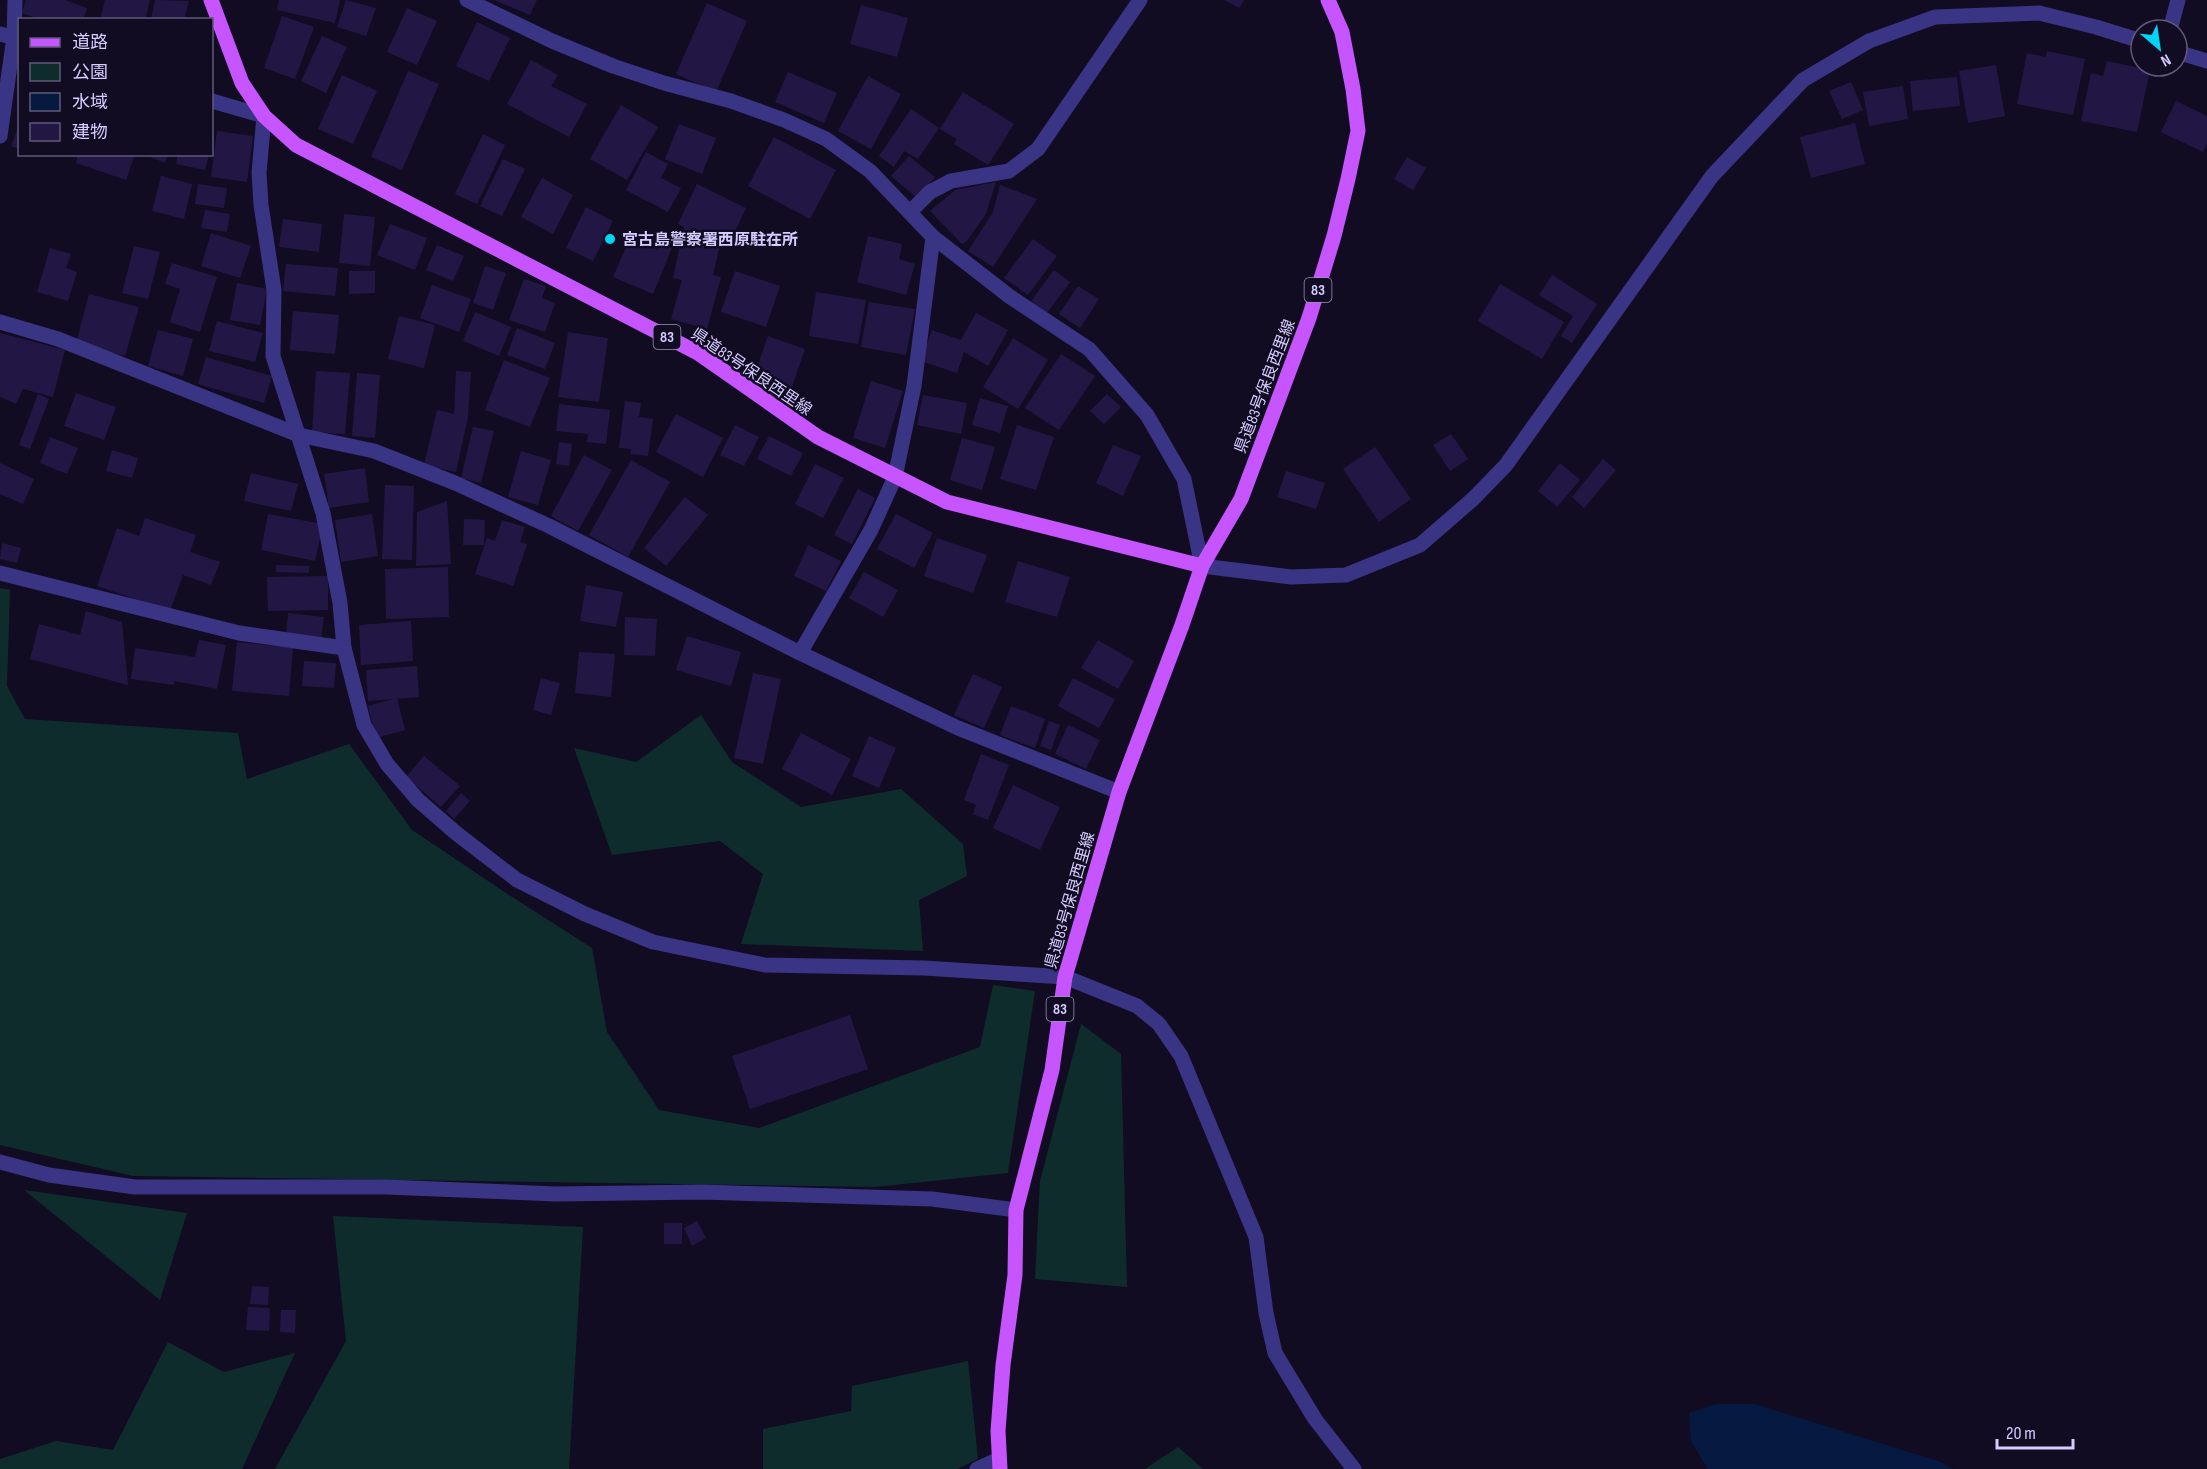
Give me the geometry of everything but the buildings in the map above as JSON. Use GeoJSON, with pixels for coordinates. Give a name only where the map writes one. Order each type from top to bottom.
{"type":"FeatureCollection","features":[{"type":"Feature","properties":{"kind":"main road","name":"県道83号保良西里線"},"geometry":{"type":"LineString","coordinates":[[211,0],[242,83],[264,116],[296,145],[698,353],[818,437],[947,502],[1202,566]]}},
{"type":"Feature","properties":{"kind":"main road","name":"県道83号保良西里線"},"geometry":{"type":"LineString","coordinates":[[1000,1464],[998,1431],[1003,1365],[1015,1275],[1016,1210],[1052,1070],[1065,977],[1119,792],[1202,566],[1240,499],[1309,318],[1334,236],[1348,179],[1358,131],[1342,32],[1328,0]]}},
{"type":"Feature","properties":{"kind":"street"},"geometry":{"type":"LineString","coordinates":[[0,136],[15,0]]}},
{"type":"Feature","properties":{"kind":"street"},"geometry":{"type":"LineString","coordinates":[[467,0],[552,41],[613,66],[731,101],[784,120],[826,139],[870,171],[933,237],[1009,296],[1089,349],[1147,415],[1184,480],[1202,566],[1291,577],[1346,575],[1420,545],[1473,499],[1506,465],[1712,176],[1803,80],[1869,41],[1935,17],[2039,13],[2129,37]]}},
{"type":"Feature","properties":{"kind":"street"},"geometry":{"type":"LineString","coordinates":[[910,212],[930,192],[951,181],[1009,171],[1038,149],[1140,0]]}},
{"type":"Feature","properties":{"kind":"street"},"geometry":{"type":"LineString","coordinates":[[2173,18],[2178,0]]}},
{"type":"Feature","properties":{"kind":"street"},"geometry":{"type":"LineString","coordinates":[[2189,56],[2207,61]]}},
{"type":"Feature","properties":{"kind":"street"},"geometry":{"type":"LineString","coordinates":[[213,100],[264,116],[259,173],[261,205],[274,290],[273,356],[324,513],[340,603],[344,648],[364,725],[387,764],[418,800],[517,880],[585,915],[652,942],[765,965],[924,968],[1065,977],[1137,1006],[1159,1024],[1181,1056],[1257,1237],[1266,1313],[1275,1353],[1315,1419],[1354,1469]]}},
{"type":"Feature","properties":{"kind":"street"},"geometry":{"type":"LineString","coordinates":[[800,652],[871,530],[895,477],[914,386],[933,237]]}},
{"type":"Feature","properties":{"kind":"street"},"geometry":{"type":"LineString","coordinates":[[0,322],[58,339],[299,435],[374,452],[455,483],[549,526],[800,652],[958,728],[1119,792]]}},
{"type":"Feature","properties":{"kind":"street"},"geometry":{"type":"LineString","coordinates":[[0,573],[239,633],[344,648]]}},
{"type":"Feature","properties":{"kind":"street"},"geometry":{"type":"LineString","coordinates":[[0,1162],[49,1175],[135,1187],[386,1187],[556,1194],[702,1192],[932,1199],[1016,1210]]}},
{"type":"Feature","properties":{"kind":"street"},"geometry":{"type":"LineString","coordinates":[[976,1469],[1000,1464]]}},
{"type":"Feature","properties":{"kind":"green space"},"geometry":{"type":"Polygon","coordinates":[[[0,588],[10,590],[7,686],[25,719],[238,733],[247,779],[349,744],[412,830],[592,948],[607,1032],[659,1110],[759,1128],[980,1047],[993,985],[1035,991],[1008,1173],[875,1187],[133,1176],[0,1145],[0,588]]]}},
{"type":"Feature","properties":{"kind":"green space"},"geometry":{"type":"Polygon","coordinates":[[[701,715],[732,762],[801,807],[901,789],[963,844],[967,876],[919,900],[923,951],[741,944],[763,874],[720,841],[612,855],[574,748],[636,762],[701,715]]]}},
{"type":"Feature","properties":{"kind":"green space"},"geometry":{"type":"Polygon","coordinates":[[[1081,1024],[1121,1054],[1127,1287],[1035,1279],[1040,1181],[1081,1024]]]}},
{"type":"Feature","properties":{"kind":"green space"},"geometry":{"type":"Polygon","coordinates":[[[24,1190],[187,1213],[160,1300],[24,1190]]]}},
{"type":"Feature","properties":{"kind":"green space"},"geometry":{"type":"Polygon","coordinates":[[[333,1216],[583,1227],[569,1469],[275,1469],[346,1341],[333,1216]]]}},
{"type":"Feature","properties":{"kind":"green space"},"geometry":{"type":"Polygon","coordinates":[[[168,1342],[224,1372],[295,1353],[242,1469],[0,1469],[0,1459],[56,1441],[113,1450],[168,1342]]]}},
{"type":"Feature","properties":{"kind":"green space"},"geometry":{"type":"Polygon","coordinates":[[[968,1361],[978,1459],[957,1469],[763,1469],[763,1429],[851,1411],[852,1386],[968,1361]]]}},
{"type":"Feature","properties":{"kind":"green space"},"geometry":{"type":"Polygon","coordinates":[[[1178,1447],[1203,1469],[1145,1469],[1178,1447]]]}},
{"type":"Feature","properties":{"kind":"water"},"geometry":{"type":"Polygon","coordinates":[[[1716,1404],[1755,1404],[1938,1461],[1954,1469],[1708,1469],[1691,1442],[1689,1413],[1716,1404]]]}},
{"type":"Feature","properties":{"kind":"place","name":"宮古島警察署西原駐在所"},"geometry":{"type":"Point","coordinates":[610,239]}}]}
